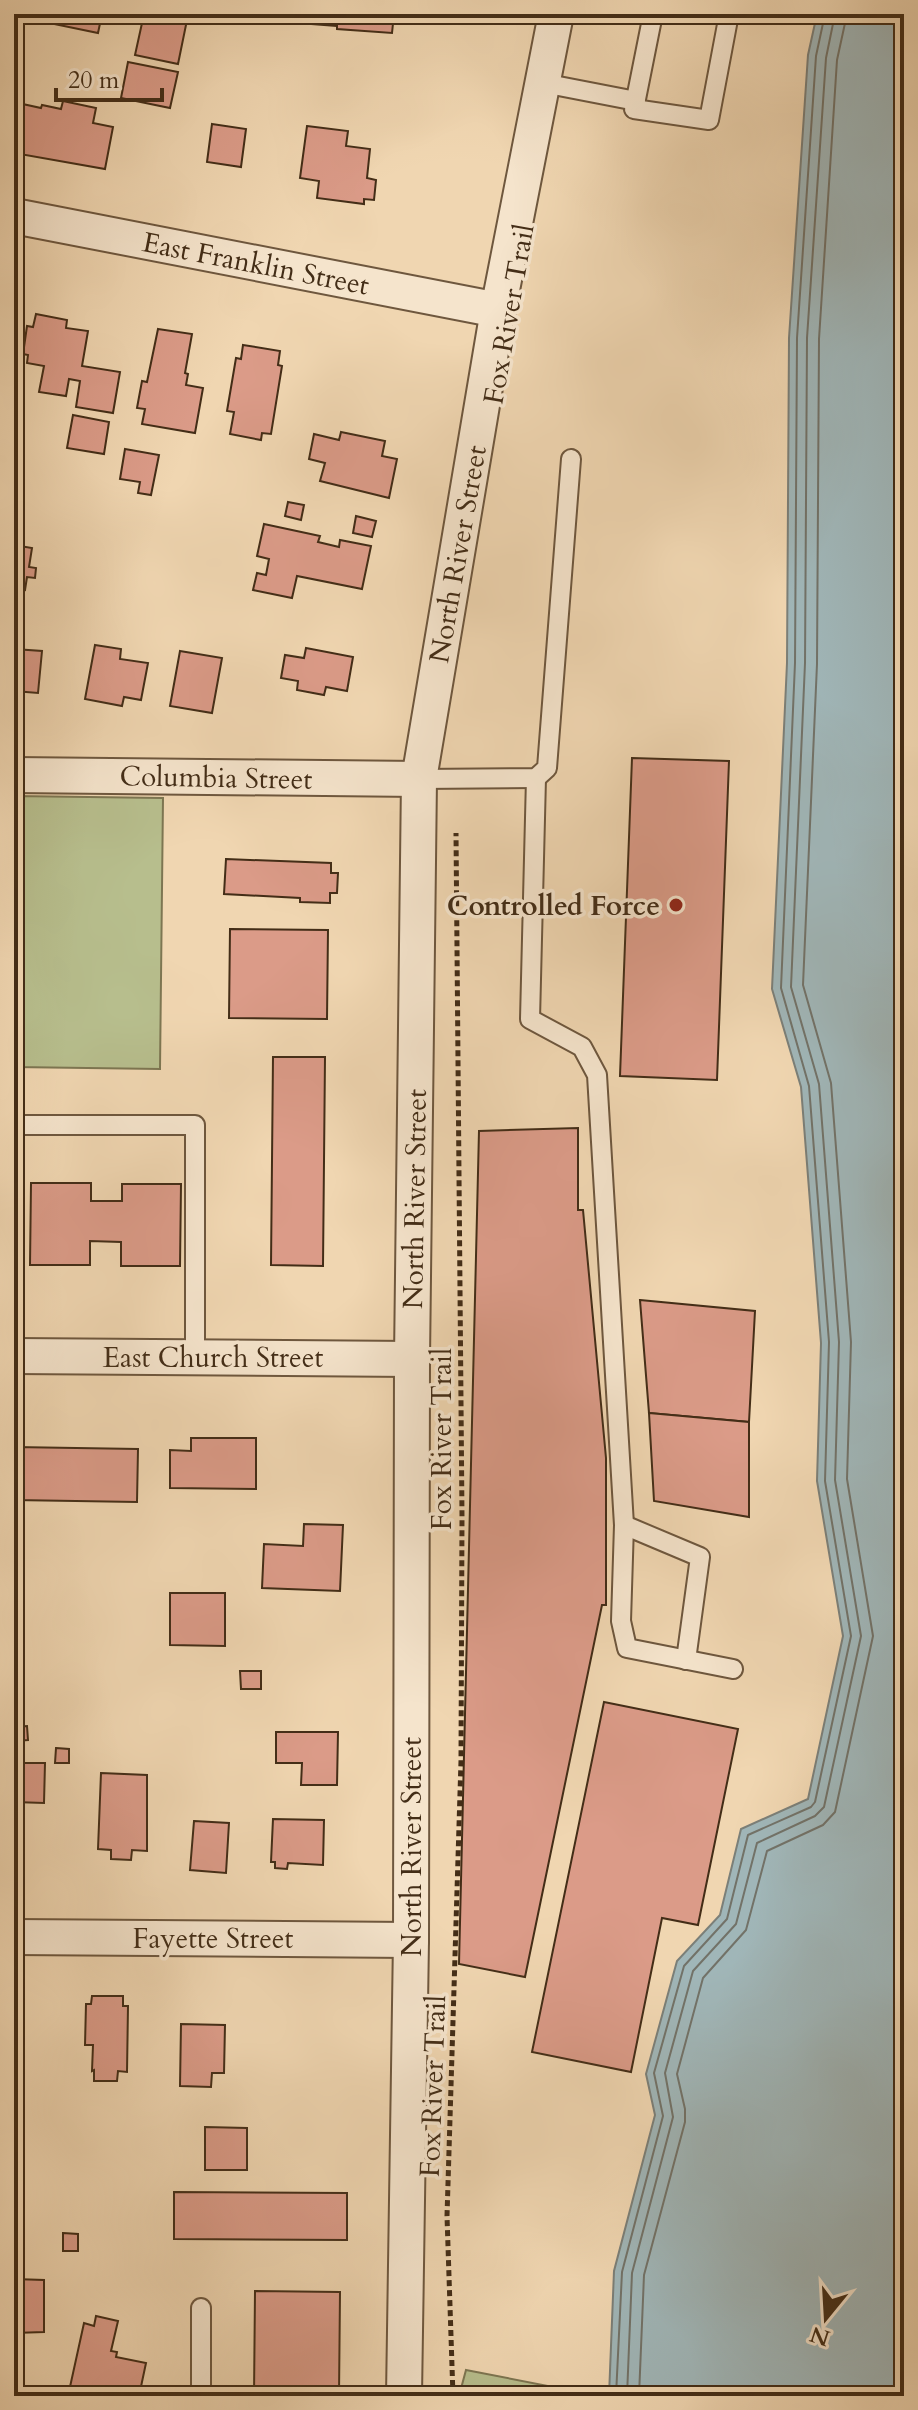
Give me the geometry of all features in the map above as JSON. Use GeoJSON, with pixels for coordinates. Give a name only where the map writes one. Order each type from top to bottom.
{"type":"FeatureCollection","features":[{"type":"Feature","properties":{"kind":"street","name":"North River Street"},"geometry":{"type":"LineString","coordinates":[[404,2396],[411,1940],[412,1359],[419,779],[498,310],[556,14]]}},
{"type":"Feature","properties":{"kind":"street","name":"East Franklin Street"},"geometry":{"type":"LineString","coordinates":[[14,216],[498,310]]}},
{"type":"Feature","properties":{"kind":"street","name":"Columbia Street"},"geometry":{"type":"LineString","coordinates":[[14,775],[419,779]]}},
{"type":"Feature","properties":{"kind":"street","name":"East Church Street"},"geometry":{"type":"LineString","coordinates":[[14,1356],[412,1359]]}},
{"type":"Feature","properties":{"kind":"street","name":"Fayette Street"},"geometry":{"type":"LineString","coordinates":[[14,1937],[411,1940]]}},
{"type":"Feature","properties":{"kind":"lane"},"geometry":{"type":"LineString","coordinates":[[653,14],[634,109],[709,120],[729,14]]}},
{"type":"Feature","properties":{"kind":"lane"},"geometry":{"type":"LineString","coordinates":[[543,83],[636,101]]}},
{"type":"Feature","properties":{"kind":"lane"},"geometry":{"type":"LineString","coordinates":[[419,779],[536,778],[547,768],[571,459]]}},
{"type":"Feature","properties":{"kind":"lane"},"geometry":{"type":"LineString","coordinates":[[536,778],[530,1019],[582,1047],[597,1075],[624,1525],[621,1621],[627,1648],[733,1669]]}},
{"type":"Feature","properties":{"kind":"lane"},"geometry":{"type":"LineString","coordinates":[[14,1125],[195,1125],[195,1357]]}},
{"type":"Feature","properties":{"kind":"lane"},"geometry":{"type":"LineString","coordinates":[[624,1525],[700,1557],[686,1660]]}},
{"type":"Feature","properties":{"kind":"lane"},"geometry":{"type":"LineString","coordinates":[[201,2308],[201,2396]]}},
{"type":"Feature","properties":{"kind":"path","name":"Fox River Trail"},"geometry":{"type":"LineString","coordinates":[[453,2396],[447,2216],[461,1761],[462,1578],[456,778]]}},
{"type":"Feature","properties":{"kind":"green space"},"geometry":{"type":"Polygon","coordinates":[[[14,796],[163,798],[160,1069],[14,1067],[14,796]]]}},
{"type":"Feature","properties":{"kind":"green space"},"geometry":{"type":"Polygon","coordinates":[[[466,2370],[599,2396],[459,2396],[466,2370]]]}},
{"type":"Feature","properties":{"kind":"water"},"geometry":{"type":"Polygon","coordinates":[[[817,14],[904,14],[904,2396],[609,2396],[614,2271],[655,2115],[646,2074],[677,1961],[720,1915],[741,1829],[808,1799],[843,1636],[817,1481],[821,1343],[801,1087],[772,989],[787,663],[789,338],[808,55],[817,14]]]}},
{"type":"Feature","properties":{"kind":"building"},"geometry":{"type":"Polygon","coordinates":[[[25,14],[102,14],[98,33],[25,18],[25,14]]]}},
{"type":"Feature","properties":{"kind":"building"},"geometry":{"type":"Polygon","coordinates":[[[144,14],[187,20],[178,64],[135,55],[144,14]]]}},
{"type":"Feature","properties":{"kind":"building"},"geometry":{"type":"Polygon","coordinates":[[[299,14],[394,14],[392,33],[312,24],[299,20],[299,14]]]}},
{"type":"Feature","properties":{"kind":"building"},"geometry":{"type":"Polygon","coordinates":[[[128,62],[178,72],[170,108],[121,98],[128,62]]]}},
{"type":"Feature","properties":{"kind":"building"},"geometry":{"type":"Polygon","coordinates":[[[63,101],[96,108],[93,123],[113,127],[105,169],[14,153],[14,121],[18,103],[61,109],[63,101]]]}},
{"type":"Feature","properties":{"kind":"building"},"geometry":{"type":"Polygon","coordinates":[[[212,124],[246,129],[241,167],[207,162],[212,124]]]}},
{"type":"Feature","properties":{"kind":"building"},"geometry":{"type":"Polygon","coordinates":[[[307,126],[348,131],[346,146],[370,149],[367,178],[376,180],[374,200],[364,199],[364,204],[317,198],[319,181],[300,178],[307,126]]]}},
{"type":"Feature","properties":{"kind":"building"},"geometry":{"type":"Polygon","coordinates":[[[36,314],[67,320],[66,328],[88,331],[82,366],[120,372],[113,413],[76,407],[80,381],[69,379],[66,396],[39,392],[44,366],[27,363],[28,355],[23,354],[27,326],[33,327],[36,314]]]}},
{"type":"Feature","properties":{"kind":"building"},"geometry":{"type":"Polygon","coordinates":[[[158,329],[192,334],[186,385],[203,388],[195,433],[142,424],[145,409],[137,408],[142,381],[147,382],[158,329]]]}},
{"type":"Feature","properties":{"kind":"building"},"geometry":{"type":"Polygon","coordinates":[[[243,345],[280,351],[278,365],[282,366],[271,434],[262,433],[261,440],[230,434],[234,412],[227,411],[236,358],[241,359],[243,345]]]}},
{"type":"Feature","properties":{"kind":"building"},"geometry":{"type":"Polygon","coordinates":[[[73,415],[109,422],[104,454],[67,448],[73,415]]]}},
{"type":"Feature","properties":{"kind":"building"},"geometry":{"type":"Polygon","coordinates":[[[341,432],[385,441],[382,456],[397,459],[389,498],[320,481],[325,463],[309,459],[314,434],[339,440],[341,432]]]}},
{"type":"Feature","properties":{"kind":"building"},"geometry":{"type":"Polygon","coordinates":[[[125,449],[159,455],[151,495],[138,493],[140,482],[120,479],[125,449]]]}},
{"type":"Feature","properties":{"kind":"building"},"geometry":{"type":"Polygon","coordinates":[[[288,502],[304,505],[301,520],[285,516],[288,502]]]}},
{"type":"Feature","properties":{"kind":"building"},"geometry":{"type":"Polygon","coordinates":[[[356,516],[376,521],[372,537],[353,533],[356,516]]]}},
{"type":"Feature","properties":{"kind":"building"},"geometry":{"type":"Polygon","coordinates":[[[264,524],[320,536],[318,542],[339,547],[340,540],[371,546],[362,589],[297,576],[292,598],[253,590],[257,573],[266,575],[269,559],[257,556],[264,524]]]}},
{"type":"Feature","properties":{"kind":"building"},"geometry":{"type":"Polygon","coordinates":[[[14,545],[32,548],[29,567],[36,568],[35,578],[27,577],[25,590],[14,588],[14,545]]]}},
{"type":"Feature","properties":{"kind":"building"},"geometry":{"type":"Polygon","coordinates":[[[95,645],[121,649],[120,659],[148,663],[141,700],[124,697],[122,706],[85,699],[95,645]]]}},
{"type":"Feature","properties":{"kind":"building"},"geometry":{"type":"Polygon","coordinates":[[[306,648],[353,657],[347,691],[326,687],[324,695],[297,690],[298,681],[281,678],[285,655],[304,658],[306,648]]]}},
{"type":"Feature","properties":{"kind":"building"},"geometry":{"type":"Polygon","coordinates":[[[14,649],[42,651],[38,693],[14,691],[14,649]]]}},
{"type":"Feature","properties":{"kind":"building"},"geometry":{"type":"Polygon","coordinates":[[[180,651],[222,658],[212,713],[170,706],[180,651]]]}},
{"type":"Feature","properties":{"kind":"building"},"geometry":{"type":"Polygon","coordinates":[[[632,758],[729,761],[717,1080],[620,1076],[632,758]]]}},
{"type":"Feature","properties":{"kind":"building"},"geometry":{"type":"Polygon","coordinates":[[[226,859],[331,863],[331,873],[338,873],[337,893],[330,893],[330,903],[300,902],[300,898],[224,894],[226,859]]]}},
{"type":"Feature","properties":{"kind":"building"},"geometry":{"type":"Polygon","coordinates":[[[230,929],[328,930],[327,1019],[229,1018],[230,929]]]}},
{"type":"Feature","properties":{"kind":"building"},"geometry":{"type":"Polygon","coordinates":[[[273,1057],[325,1057],[323,1266],[271,1265],[273,1057]]]}},
{"type":"Feature","properties":{"kind":"building"},"geometry":{"type":"Polygon","coordinates":[[[578,1128],[578,1210],[583,1210],[606,1458],[606,1605],[602,1605],[525,1977],[459,1964],[479,1131],[578,1128]]]}},
{"type":"Feature","properties":{"kind":"building"},"geometry":{"type":"Polygon","coordinates":[[[31,1183],[91,1183],[91,1201],[122,1201],[122,1184],[181,1184],[180,1266],[121,1266],[121,1242],[90,1241],[90,1265],[30,1265],[31,1183]]]}},
{"type":"Feature","properties":{"kind":"building"},"geometry":{"type":"Polygon","coordinates":[[[640,1300],[755,1311],[749,1422],[649,1413],[640,1300]]]}},
{"type":"Feature","properties":{"kind":"building"},"geometry":{"type":"Polygon","coordinates":[[[649,1413],[749,1422],[749,1517],[654,1501],[649,1413]]]}},
{"type":"Feature","properties":{"kind":"building"},"geometry":{"type":"Polygon","coordinates":[[[191,1438],[256,1438],[256,1489],[170,1488],[170,1450],[191,1451],[191,1438]]]}},
{"type":"Feature","properties":{"kind":"building"},"geometry":{"type":"Polygon","coordinates":[[[14,1447],[138,1449],[137,1502],[14,1500],[14,1447]]]}},
{"type":"Feature","properties":{"kind":"building"},"geometry":{"type":"Polygon","coordinates":[[[304,1524],[343,1525],[340,1591],[262,1588],[264,1544],[303,1546],[304,1524]]]}},
{"type":"Feature","properties":{"kind":"building"},"geometry":{"type":"Polygon","coordinates":[[[170,1593],[225,1593],[225,1646],[170,1645],[170,1593]]]}},
{"type":"Feature","properties":{"kind":"building"},"geometry":{"type":"Polygon","coordinates":[[[240,1671],[261,1671],[261,1689],[241,1689],[240,1671]]]}},
{"type":"Feature","properties":{"kind":"building"},"geometry":{"type":"Polygon","coordinates":[[[604,1702],[738,1729],[698,1925],[662,1918],[631,2072],[532,2052],[604,1702]]]}},
{"type":"Feature","properties":{"kind":"building"},"geometry":{"type":"Polygon","coordinates":[[[27,1726],[28,1740],[14,1741],[14,1727],[27,1726]]]}},
{"type":"Feature","properties":{"kind":"building"},"geometry":{"type":"Polygon","coordinates":[[[276,1732],[338,1732],[337,1785],[301,1785],[302,1763],[276,1763],[276,1732]]]}},
{"type":"Feature","properties":{"kind":"building"},"geometry":{"type":"Polygon","coordinates":[[[56,1748],[69,1749],[69,1763],[55,1763],[56,1748]]]}},
{"type":"Feature","properties":{"kind":"building"},"geometry":{"type":"Polygon","coordinates":[[[14,1763],[45,1763],[44,1803],[14,1802],[14,1763]]]}},
{"type":"Feature","properties":{"kind":"building"},"geometry":{"type":"Polygon","coordinates":[[[101,1773],[147,1775],[147,1851],[132,1850],[131,1860],[111,1859],[111,1850],[98,1849],[101,1773]]]}},
{"type":"Feature","properties":{"kind":"building"},"geometry":{"type":"Polygon","coordinates":[[[273,1819],[324,1820],[323,1865],[288,1863],[287,1869],[275,1868],[275,1862],[271,1862],[273,1819]]]}},
{"type":"Feature","properties":{"kind":"building"},"geometry":{"type":"Polygon","coordinates":[[[194,1821],[229,1823],[226,1873],[190,1870],[194,1821]]]}},
{"type":"Feature","properties":{"kind":"building"},"geometry":{"type":"Polygon","coordinates":[[[92,1996],[123,1996],[123,2006],[128,2006],[127,2072],[118,2071],[117,2081],[94,2081],[93,2045],[85,2045],[86,2004],[91,2004],[92,1996]]]}},
{"type":"Feature","properties":{"kind":"building"},"geometry":{"type":"Polygon","coordinates":[[[181,2024],[225,2025],[224,2073],[212,2073],[211,2087],[180,2086],[181,2024]]]}},
{"type":"Feature","properties":{"kind":"building"},"geometry":{"type":"Polygon","coordinates":[[[205,2127],[247,2128],[247,2170],[205,2170],[205,2127]]]}},
{"type":"Feature","properties":{"kind":"building"},"geometry":{"type":"Polygon","coordinates":[[[174,2192],[347,2193],[347,2240],[174,2239],[174,2192]]]}},
{"type":"Feature","properties":{"kind":"building"},"geometry":{"type":"Polygon","coordinates":[[[63,2233],[78,2234],[78,2251],[63,2251],[63,2233]]]}},
{"type":"Feature","properties":{"kind":"building"},"geometry":{"type":"Polygon","coordinates":[[[14,2279],[44,2280],[44,2332],[14,2333],[14,2279]]]}},
{"type":"Feature","properties":{"kind":"building"},"geometry":{"type":"Polygon","coordinates":[[[255,2291],[340,2292],[339,2396],[254,2396],[255,2291]]]}},
{"type":"Feature","properties":{"kind":"building"},"geometry":{"type":"Polygon","coordinates":[[[96,2316],[118,2321],[111,2351],[117,2352],[116,2357],[146,2363],[139,2396],[108,2391],[107,2396],[68,2396],[84,2323],[94,2326],[96,2316]]]}},
{"type":"Feature","properties":{"kind":"place","name":"Controlled Force"},"geometry":{"type":"Point","coordinates":[676,905]}}]}
